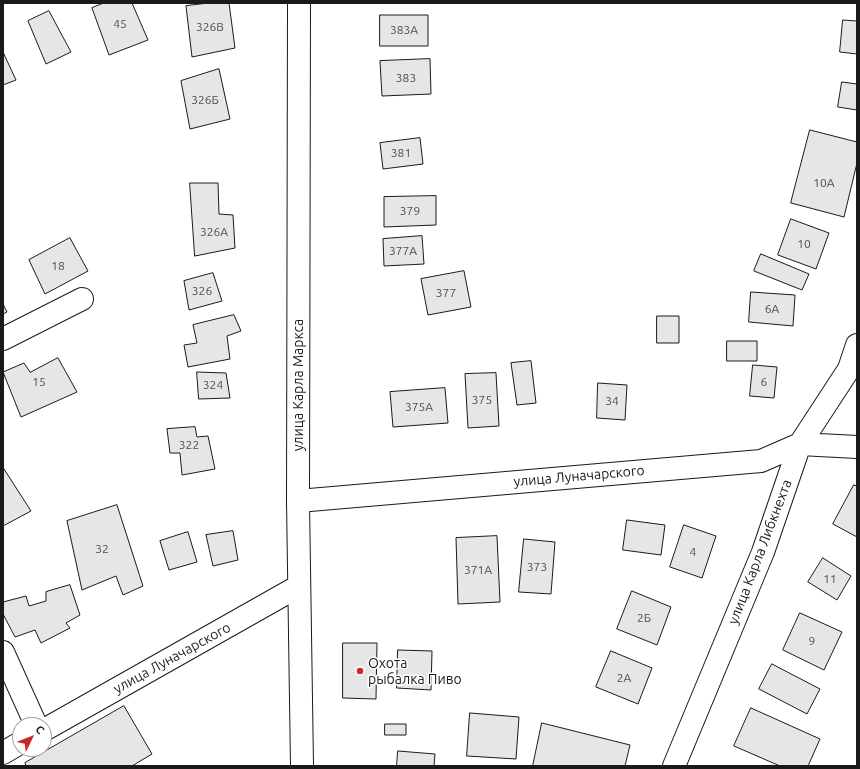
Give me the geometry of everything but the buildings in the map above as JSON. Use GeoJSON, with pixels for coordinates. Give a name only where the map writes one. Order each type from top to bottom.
{"type":"FeatureCollection","features":[{"type":"Feature","properties":{"kind":"street","name":"улица Карла Маркса"},"geometry":{"type":"LineString","coordinates":[[299,3],[298,500],[302,766]]}},
{"type":"Feature","properties":{"kind":"street"},"geometry":{"type":"LineString","coordinates":[[3,339],[82,299]]}},
{"type":"Feature","properties":{"kind":"street","name":"улица Карла Либкнехта"},"geometry":{"type":"LineString","coordinates":[[674,766],[763,552],[800,444],[849,369],[857,345]]}},
{"type":"Feature","properties":{"kind":"street","name":"улица Луначарского"},"geometry":{"type":"LineString","coordinates":[[298,500],[761,461],[800,444],[857,447]]}},
{"type":"Feature","properties":{"kind":"street","name":"улица Луначарского"},"geometry":{"type":"LineString","coordinates":[[52,725],[299,586]]}},
{"type":"Feature","properties":{"kind":"street"},"geometry":{"type":"LineString","coordinates":[[3,652],[32,717]]}},
{"type":"Feature","properties":{"kind":"street"},"geometry":{"type":"LineString","coordinates":[[3,753],[12,748]]}},
{"type":"Feature","properties":{"kind":"place","name":"Охота рыбалка Пиво"},"geometry":{"type":"Point","coordinates":[360,671]}}]}
